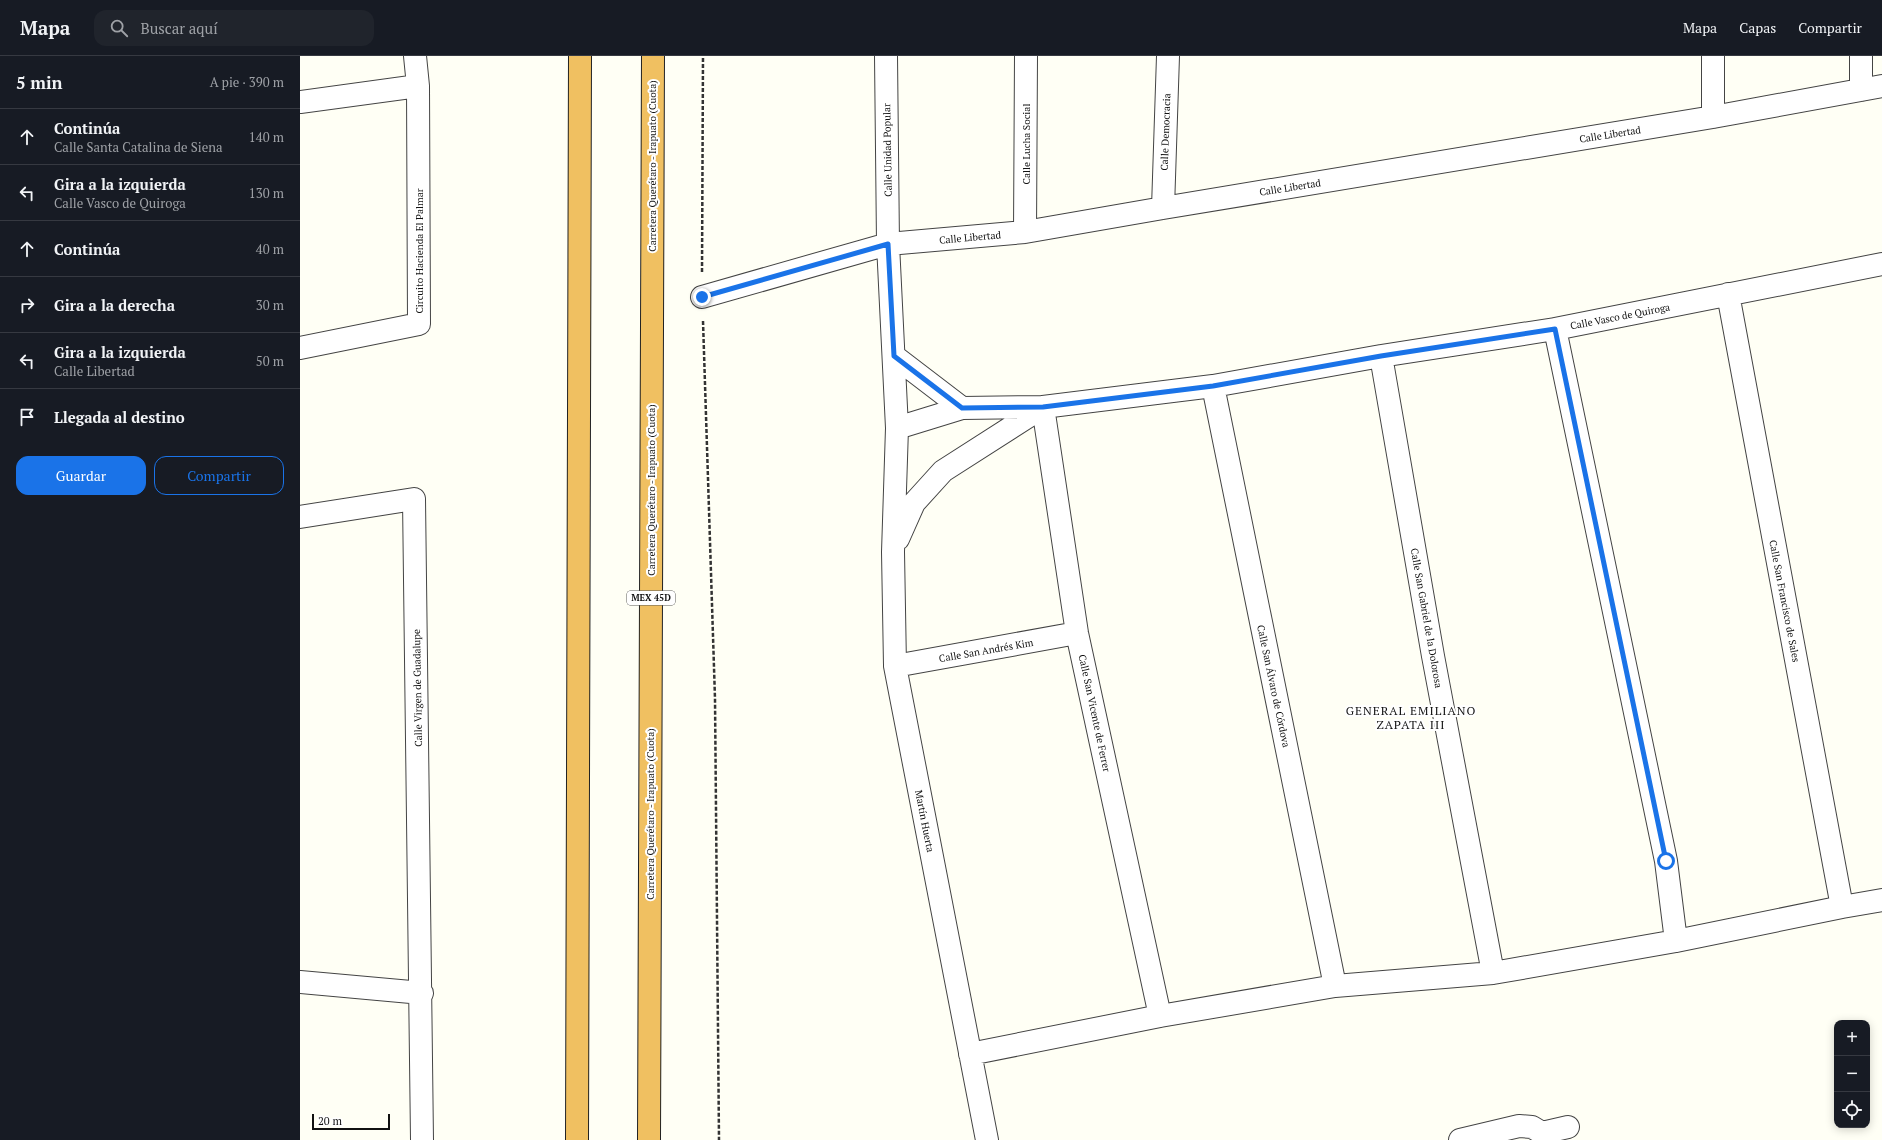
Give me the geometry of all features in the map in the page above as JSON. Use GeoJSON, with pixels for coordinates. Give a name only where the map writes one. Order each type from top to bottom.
{"type":"FeatureCollection","features":[{"type":"Feature","properties":{"kind":"highway"},"geometry":{"type":"LineString","coordinates":[[577,1140],[580,56]]}},
{"type":"Feature","properties":{"kind":"highway","name":"Carretera Querétaro - Irapuato (Cuota)"},"geometry":{"type":"LineString","coordinates":[[648,1140],[653,56]]}},
{"type":"Feature","properties":{"kind":"street","name":"Circuito Hacienda El Palmar"},"geometry":{"type":"LineString","coordinates":[[300,348],[419,324],[418,86],[415,56]]}},
{"type":"Feature","properties":{"kind":"street","name":"Calle Unidad Popular"},"geometry":{"type":"LineString","coordinates":[[886,56],[888,244],[897,428],[893,552]]}},
{"type":"Feature","properties":{"kind":"street","name":"Calle Lucha Social"},"geometry":{"type":"LineString","coordinates":[[1025,232],[1026,56]]}},
{"type":"Feature","properties":{"kind":"street","name":"Calle Democracia"},"geometry":{"type":"LineString","coordinates":[[1163,208],[1168,56]]}},
{"type":"Feature","properties":{"kind":"street"},"geometry":{"type":"LineString","coordinates":[[1713,56],[1713,117]]}},
{"type":"Feature","properties":{"kind":"street"},"geometry":{"type":"LineString","coordinates":[[1861,56],[1861,90]]}},
{"type":"Feature","properties":{"kind":"street"},"geometry":{"type":"LineString","coordinates":[[300,102],[418,86]]}},
{"type":"Feature","properties":{"kind":"street","name":"Calle Libertad"},"geometry":{"type":"LineString","coordinates":[[702,297],[888,244],[1025,232],[1713,117],[1882,86]]}},
{"type":"Feature","properties":{"kind":"street","name":"Calle Vasco de Quiroga"},"geometry":{"type":"LineString","coordinates":[[914,503],[943,471],[1043,407],[1213,386],[1381,356],[1555,329],[1882,264]]}},
{"type":"Feature","properties":{"kind":"street","name":"Calle San Francisco de Sales"},"geometry":{"type":"LineString","coordinates":[[1728,294],[1842,907]]}},
{"type":"Feature","properties":{"kind":"street"},"geometry":{"type":"LineString","coordinates":[[1555,329],[1666,861],[1676,941]]}},
{"type":"Feature","properties":{"kind":"street"},"geometry":{"type":"LineString","coordinates":[[894,356],[962,408]]}},
{"type":"Feature","properties":{"kind":"street","name":"Calle San Gabriel de la Dolorosa"},"geometry":{"type":"LineString","coordinates":[[1381,356],[1433,656],[1493,973]]}},
{"type":"Feature","properties":{"kind":"street","name":"Calle San Álvaro de Córdova"},"geometry":{"type":"LineString","coordinates":[[1213,386],[1335,986]]}},
{"type":"Feature","properties":{"kind":"street"},"geometry":{"type":"LineString","coordinates":[[897,428],[962,408],[1043,407]]}},
{"type":"Feature","properties":{"kind":"street","name":"Calle San Vicente de Ferrer"},"geometry":{"type":"LineString","coordinates":[[1043,407],[1077,633],[1160,1016]]}},
{"type":"Feature","properties":{"kind":"street","name":"Calle Virgen de Guadalupe"},"geometry":{"type":"LineString","coordinates":[[300,517],[414,499],[422,993]]}},
{"type":"Feature","properties":{"kind":"street","name":"Martín Huerta"},"geometry":{"type":"LineString","coordinates":[[914,503],[893,552],[895,666],[986,1140]]}},
{"type":"Feature","properties":{"kind":"street","name":"Calle San Andrés Kim"},"geometry":{"type":"LineString","coordinates":[[895,666],[1077,633]]}},
{"type":"Feature","properties":{"kind":"street"},"geometry":{"type":"LineString","coordinates":[[970,1054],[1160,1016],[1335,986],[1493,973],[1676,941],[1882,900]]}},
{"type":"Feature","properties":{"kind":"street"},"geometry":{"type":"LineString","coordinates":[[300,982],[422,993],[422,1140]]}},
{"type":"Feature","properties":{"kind":"street"},"geometry":{"type":"LineString","coordinates":[[1460,1140],[1519,1126],[1532,1127],[1543,1136],[1568,1127]]}},
{"type":"Feature","properties":{"kind":"path"},"geometry":{"type":"LineString","coordinates":[[703,56],[702,297],[715,700],[719,1140]]}},
{"type":"Feature","properties":{"kind":"district","name":"GENERAL EMILIANO ZAPATA III"},"geometry":{"type":"Point","coordinates":[1411,718]}},
{"type":"Feature","properties":{"kind":"route"},"geometry":{"type":"LineString","coordinates":[[702,297],[888,244],[894,356],[962,408],[1043,407],[1213,386],[1381,356],[1555,329],[1666,861]]}}]}
